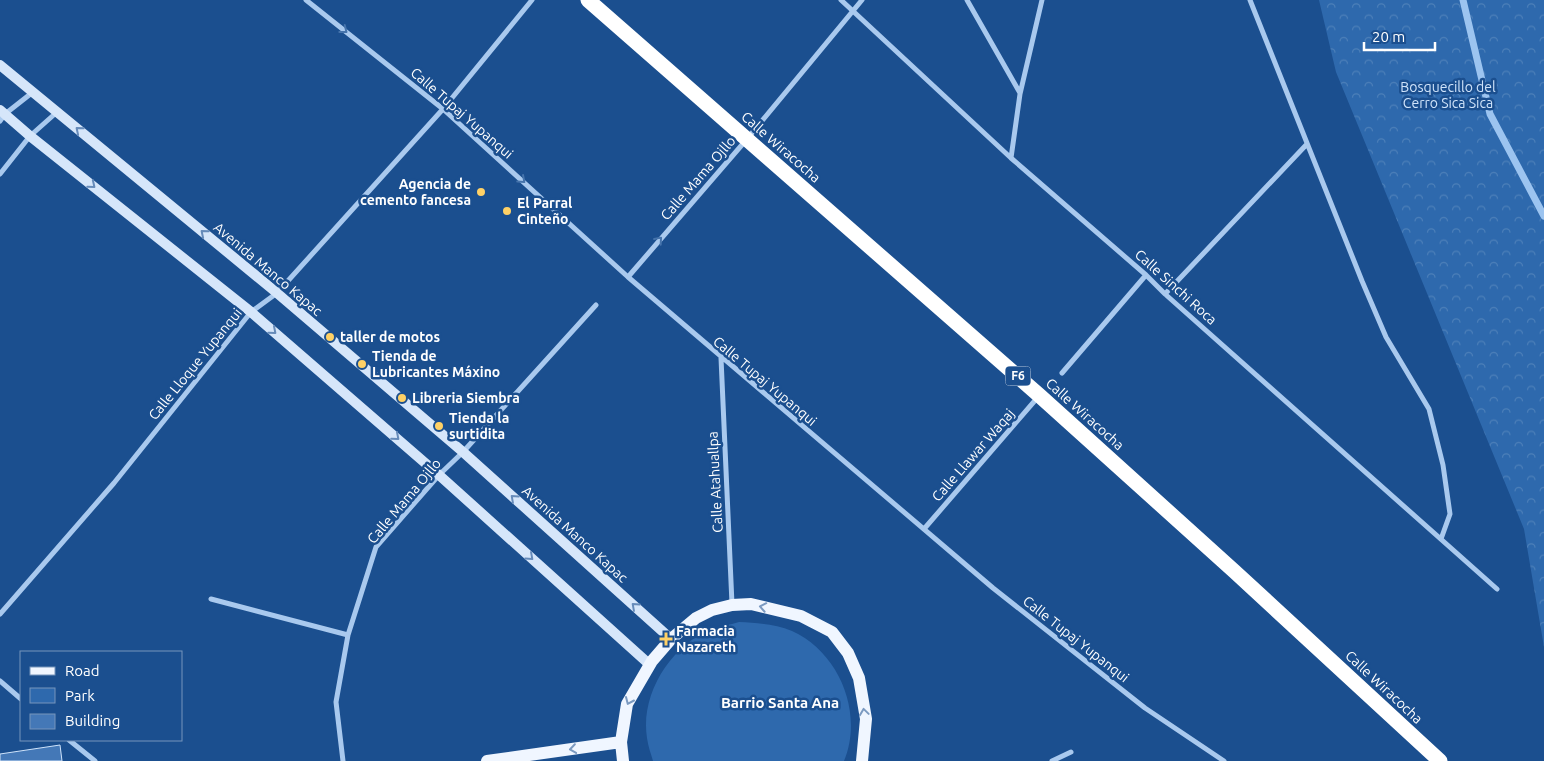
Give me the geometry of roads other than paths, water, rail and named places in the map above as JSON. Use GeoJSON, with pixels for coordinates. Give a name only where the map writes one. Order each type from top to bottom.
{"type":"FeatureCollection","features":[{"type":"Feature","properties":{"kind":"highway","name":"Calle Wiracocha"},"geometry":{"type":"LineString","coordinates":[[588,0],[1040,396],[1227,564],[1440,761]]}},
{"type":"Feature","properties":{"kind":"main road","name":"Avenida Manco Kapac"},"geometry":{"type":"LineString","coordinates":[[0,65],[277,293],[463,452],[671,639]]}},
{"type":"Feature","properties":{"kind":"main road"},"geometry":{"type":"LineString","coordinates":[[2,115],[251,312],[439,474],[649,664]]}},
{"type":"Feature","properties":{"kind":"main road"},"geometry":{"type":"LineString","coordinates":[[624,761],[621,742],[627,704],[649,664],[671,639],[696,618],[712,610],[732,605],[751,604],[801,616],[832,632],[848,653],[859,678],[866,719],[862,761]]}},
{"type":"Feature","properties":{"kind":"main road"},"geometry":{"type":"LineString","coordinates":[[487,761],[621,742]]}},
{"type":"Feature","properties":{"kind":"street","name":"Calle Tupaj Yupanqui"},"geometry":{"type":"LineString","coordinates":[[306,0],[444,109],[628,277],[993,588],[1145,708],[1224,761]]}},
{"type":"Feature","properties":{"kind":"street","name":"Calle Lloque Yupanqui"},"geometry":{"type":"LineString","coordinates":[[0,614],[114,483],[251,312],[277,293],[444,109],[532,0]]}},
{"type":"Feature","properties":{"kind":"street","name":"Calle Sinchi Roca"},"geometry":{"type":"LineString","coordinates":[[841,0],[1011,158],[1146,275],[1497,589]]}},
{"type":"Feature","properties":{"kind":"street","name":"Calle Mama Ojllo"},"geometry":{"type":"LineString","coordinates":[[628,277],[747,139],[862,0]]}},
{"type":"Feature","properties":{"kind":"street"},"geometry":{"type":"LineString","coordinates":[[967,0],[1020,94]]}},
{"type":"Feature","properties":{"kind":"street"},"geometry":{"type":"LineString","coordinates":[[1011,158],[1020,94],[1042,0]]}},
{"type":"Feature","properties":{"kind":"street"},"geometry":{"type":"LineString","coordinates":[[1250,0],[1386,337],[1429,409],[1443,465],[1450,514],[1441,539]]}},
{"type":"Feature","properties":{"kind":"street"},"geometry":{"type":"LineString","coordinates":[[2,115],[33,92]]}},
{"type":"Feature","properties":{"kind":"street"},"geometry":{"type":"LineString","coordinates":[[0,174],[30,136],[58,112]]}},
{"type":"Feature","properties":{"kind":"street"},"geometry":{"type":"LineString","coordinates":[[1165,294],[1307,144]]}},
{"type":"Feature","properties":{"kind":"street"},"geometry":{"type":"LineString","coordinates":[[1062,373],[1146,275]]}},
{"type":"Feature","properties":{"kind":"street","name":"Calle Mama Ojllo"},"geometry":{"type":"LineString","coordinates":[[343,761],[336,702],[348,635],[376,547],[439,474],[463,452],[596,305]]}},
{"type":"Feature","properties":{"kind":"street","name":"Calle Atahuallpa"},"geometry":{"type":"LineString","coordinates":[[721,358],[732,605]]}},
{"type":"Feature","properties":{"kind":"street","name":"Calle Llawar Waqaj"},"geometry":{"type":"LineString","coordinates":[[924,529],[1040,396]]}},
{"type":"Feature","properties":{"kind":"street"},"geometry":{"type":"LineString","coordinates":[[211,599],[348,635]]}},
{"type":"Feature","properties":{"kind":"street"},"geometry":{"type":"LineString","coordinates":[[0,681],[20,698]]}},
{"type":"Feature","properties":{"kind":"street"},"geometry":{"type":"LineString","coordinates":[[70,741],[94,761]]}},
{"type":"Feature","properties":{"kind":"street"},"geometry":{"type":"LineString","coordinates":[[1052,761],[1071,752]]}},
{"type":"Feature","properties":{"kind":"waterway"},"geometry":{"type":"LineString","coordinates":[[1463,0],[1490,114],[1544,216]]}},
{"type":"Feature","properties":{"kind":"place","name":"Agencia de cemento fancesa"},"geometry":{"type":"Point","coordinates":[481,192]}},
{"type":"Feature","properties":{"kind":"place","name":"El Parral Cinteño"},"geometry":{"type":"Point","coordinates":[507,211]}},
{"type":"Feature","properties":{"kind":"place","name":"taller de motos"},"geometry":{"type":"Point","coordinates":[330,337]}},
{"type":"Feature","properties":{"kind":"place","name":"Tienda de Lubricantes Máxino"},"geometry":{"type":"Point","coordinates":[362,364]}},
{"type":"Feature","properties":{"kind":"place","name":"Libreria Siembra"},"geometry":{"type":"Point","coordinates":[402,398]}},
{"type":"Feature","properties":{"kind":"place","name":"Tienda la surtidita"},"geometry":{"type":"Point","coordinates":[439,426]}},
{"type":"Feature","properties":{"kind":"place","name":"Farmacia Nazareth"},"geometry":{"type":"Point","coordinates":[666,639]}},
{"type":"Feature","properties":{"kind":"district","name":"Barrio Santa Ana"},"geometry":{"type":"Point","coordinates":[780,703]}},
{"type":"Feature","properties":{"kind":"park label","name":"Bosquecillo del Cerro Sica Sica"},"geometry":{"type":"Point","coordinates":[1448,95]}}]}
